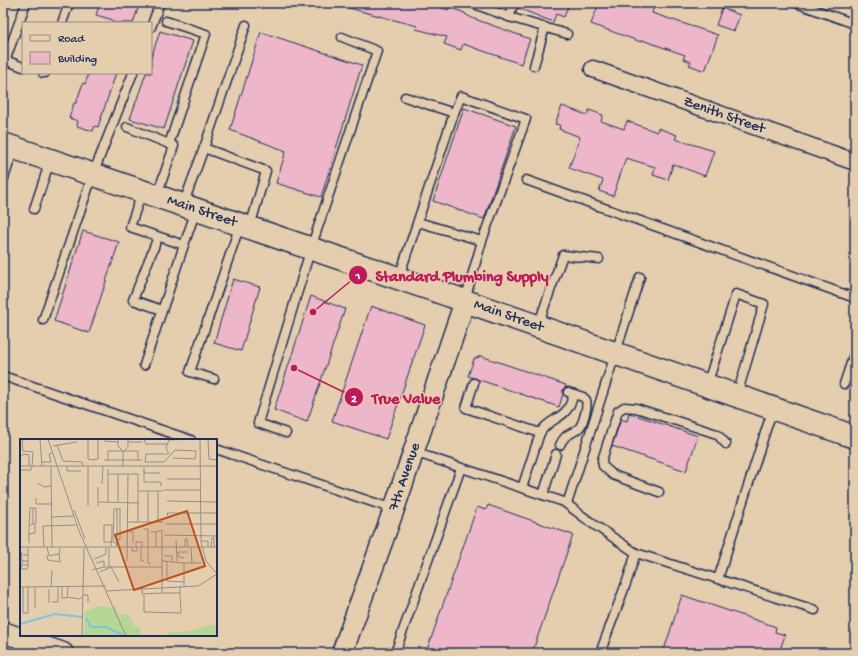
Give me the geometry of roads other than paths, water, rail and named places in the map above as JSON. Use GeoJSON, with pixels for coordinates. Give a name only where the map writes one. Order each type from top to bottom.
{"type":"FeatureCollection","features":[{"type":"Feature","properties":{"kind":"main road","name":"Main Street"},"geometry":{"type":"LineString","coordinates":[[9,146],[399,278],[855,437]]}},
{"type":"Feature","properties":{"kind":"street","name":"Zenith Street"},"geometry":{"type":"LineString","coordinates":[[593,69],[855,162]]}},
{"type":"Feature","properties":{"kind":"street","name":"7th Avenue"},"geometry":{"type":"LineString","coordinates":[[342,653],[414,452],[465,301]]}},
{"type":"Feature","properties":{"kind":"street"},"geometry":{"type":"LineString","coordinates":[[3,632],[63,653]]}},
{"type":"Feature","properties":{"kind":"lane"},"geometry":{"type":"LineString","coordinates":[[20,66],[4,64],[26,3]]}},
{"type":"Feature","properties":{"kind":"lane"},"geometry":{"type":"LineString","coordinates":[[62,22],[69,3]]}},
{"type":"Feature","properties":{"kind":"lane"},"geometry":{"type":"LineString","coordinates":[[152,24],[160,3]]}},
{"type":"Feature","properties":{"kind":"lane"},"geometry":{"type":"LineString","coordinates":[[472,3],[509,17],[567,34]]}},
{"type":"Feature","properties":{"kind":"lane"},"geometry":{"type":"LineString","coordinates":[[509,17],[514,3]]}},
{"type":"Feature","properties":{"kind":"lane"},"geometry":{"type":"LineString","coordinates":[[796,3],[855,24]]}},
{"type":"Feature","properties":{"kind":"lane"},"geometry":{"type":"LineString","coordinates":[[166,21],[206,34],[169,144]]}},
{"type":"Feature","properties":{"kind":"lane"},"geometry":{"type":"LineString","coordinates":[[144,365],[184,245],[190,207],[204,148],[246,25]]}},
{"type":"Feature","properties":{"kind":"lane"},"geometry":{"type":"LineString","coordinates":[[534,66],[545,27]]}},
{"type":"Feature","properties":{"kind":"lane"},"geometry":{"type":"LineString","coordinates":[[286,433],[258,423],[311,248],[377,51],[342,37]]}},
{"type":"Feature","properties":{"kind":"lane"},"geometry":{"type":"LineString","coordinates":[[42,320],[93,174],[133,74]]}},
{"type":"Feature","properties":{"kind":"lane"},"geometry":{"type":"LineString","coordinates":[[399,278],[461,96],[526,119],[482,241],[465,301]]}},
{"type":"Feature","properties":{"kind":"lane"},"geometry":{"type":"LineString","coordinates":[[405,97],[454,113]]}},
{"type":"Feature","properties":{"kind":"lane"},"geometry":{"type":"LineString","coordinates":[[127,127],[174,146],[150,193],[130,227],[184,245]]}},
{"type":"Feature","properties":{"kind":"lane"},"geometry":{"type":"LineString","coordinates":[[3,181],[9,146]]}},
{"type":"Feature","properties":{"kind":"lane"},"geometry":{"type":"LineString","coordinates":[[204,148],[266,171],[190,372],[214,379]]}},
{"type":"Feature","properties":{"kind":"lane"},"geometry":{"type":"LineString","coordinates":[[34,209],[50,160]]}},
{"type":"Feature","properties":{"kind":"lane"},"geometry":{"type":"LineString","coordinates":[[526,180],[855,298]]}},
{"type":"Feature","properties":{"kind":"lane"},"geometry":{"type":"LineString","coordinates":[[418,222],[482,241]]}},
{"type":"Feature","properties":{"kind":"lane"},"geometry":{"type":"LineString","coordinates":[[158,236],[133,300],[162,310]]}},
{"type":"Feature","properties":{"kind":"lane"},"geometry":{"type":"LineString","coordinates":[[538,326],[563,255],[599,259]]}},
{"type":"Feature","properties":{"kind":"lane"},"geometry":{"type":"LineString","coordinates":[[567,504],[640,277]]}},
{"type":"Feature","properties":{"kind":"lane"},"geometry":{"type":"LineString","coordinates":[[707,385],[736,294],[764,304],[737,396]]}},
{"type":"Feature","properties":{"kind":"lane"},"geometry":{"type":"LineString","coordinates":[[844,384],[855,351]]}},
{"type":"Feature","properties":{"kind":"lane"},"geometry":{"type":"LineString","coordinates":[[3,376],[188,439]]}},
{"type":"Feature","properties":{"kind":"lane"},"geometry":{"type":"LineString","coordinates":[[474,383],[466,408],[540,433]]}},
{"type":"Feature","properties":{"kind":"lane"},"geometry":{"type":"LineString","coordinates":[[522,488],[540,433],[544,426],[565,413],[569,407],[571,393],[583,397],[586,400],[587,405],[580,427],[564,437],[560,445]]}},
{"type":"Feature","properties":{"kind":"lane"},"geometry":{"type":"LineString","coordinates":[[659,492],[613,474],[603,466],[602,460],[618,411],[624,407],[636,408],[717,434],[726,444]]}},
{"type":"Feature","properties":{"kind":"lane"},"geometry":{"type":"LineString","coordinates":[[718,579],[773,408]]}},
{"type":"Feature","properties":{"kind":"lane"},"geometry":{"type":"LineString","coordinates":[[217,449],[394,509]]}},
{"type":"Feature","properties":{"kind":"lane"},"geometry":{"type":"LineString","coordinates":[[414,452],[567,504],[593,524],[636,553],[815,610]]}},
{"type":"Feature","properties":{"kind":"lane"},"geometry":{"type":"LineString","coordinates":[[543,495],[556,454]]}},
{"type":"Feature","properties":{"kind":"lane"},"geometry":{"type":"LineString","coordinates":[[395,653],[461,468]]}},
{"type":"Feature","properties":{"kind":"lane"},"geometry":{"type":"LineString","coordinates":[[600,653],[636,553]]}},
{"type":"Feature","properties":{"kind":"place","name":"Standard Plumbing Supply"},"geometry":{"type":"Point","coordinates":[313,312]}},
{"type":"Feature","properties":{"kind":"place","name":"True Value"},"geometry":{"type":"Point","coordinates":[294,368]}}]}
